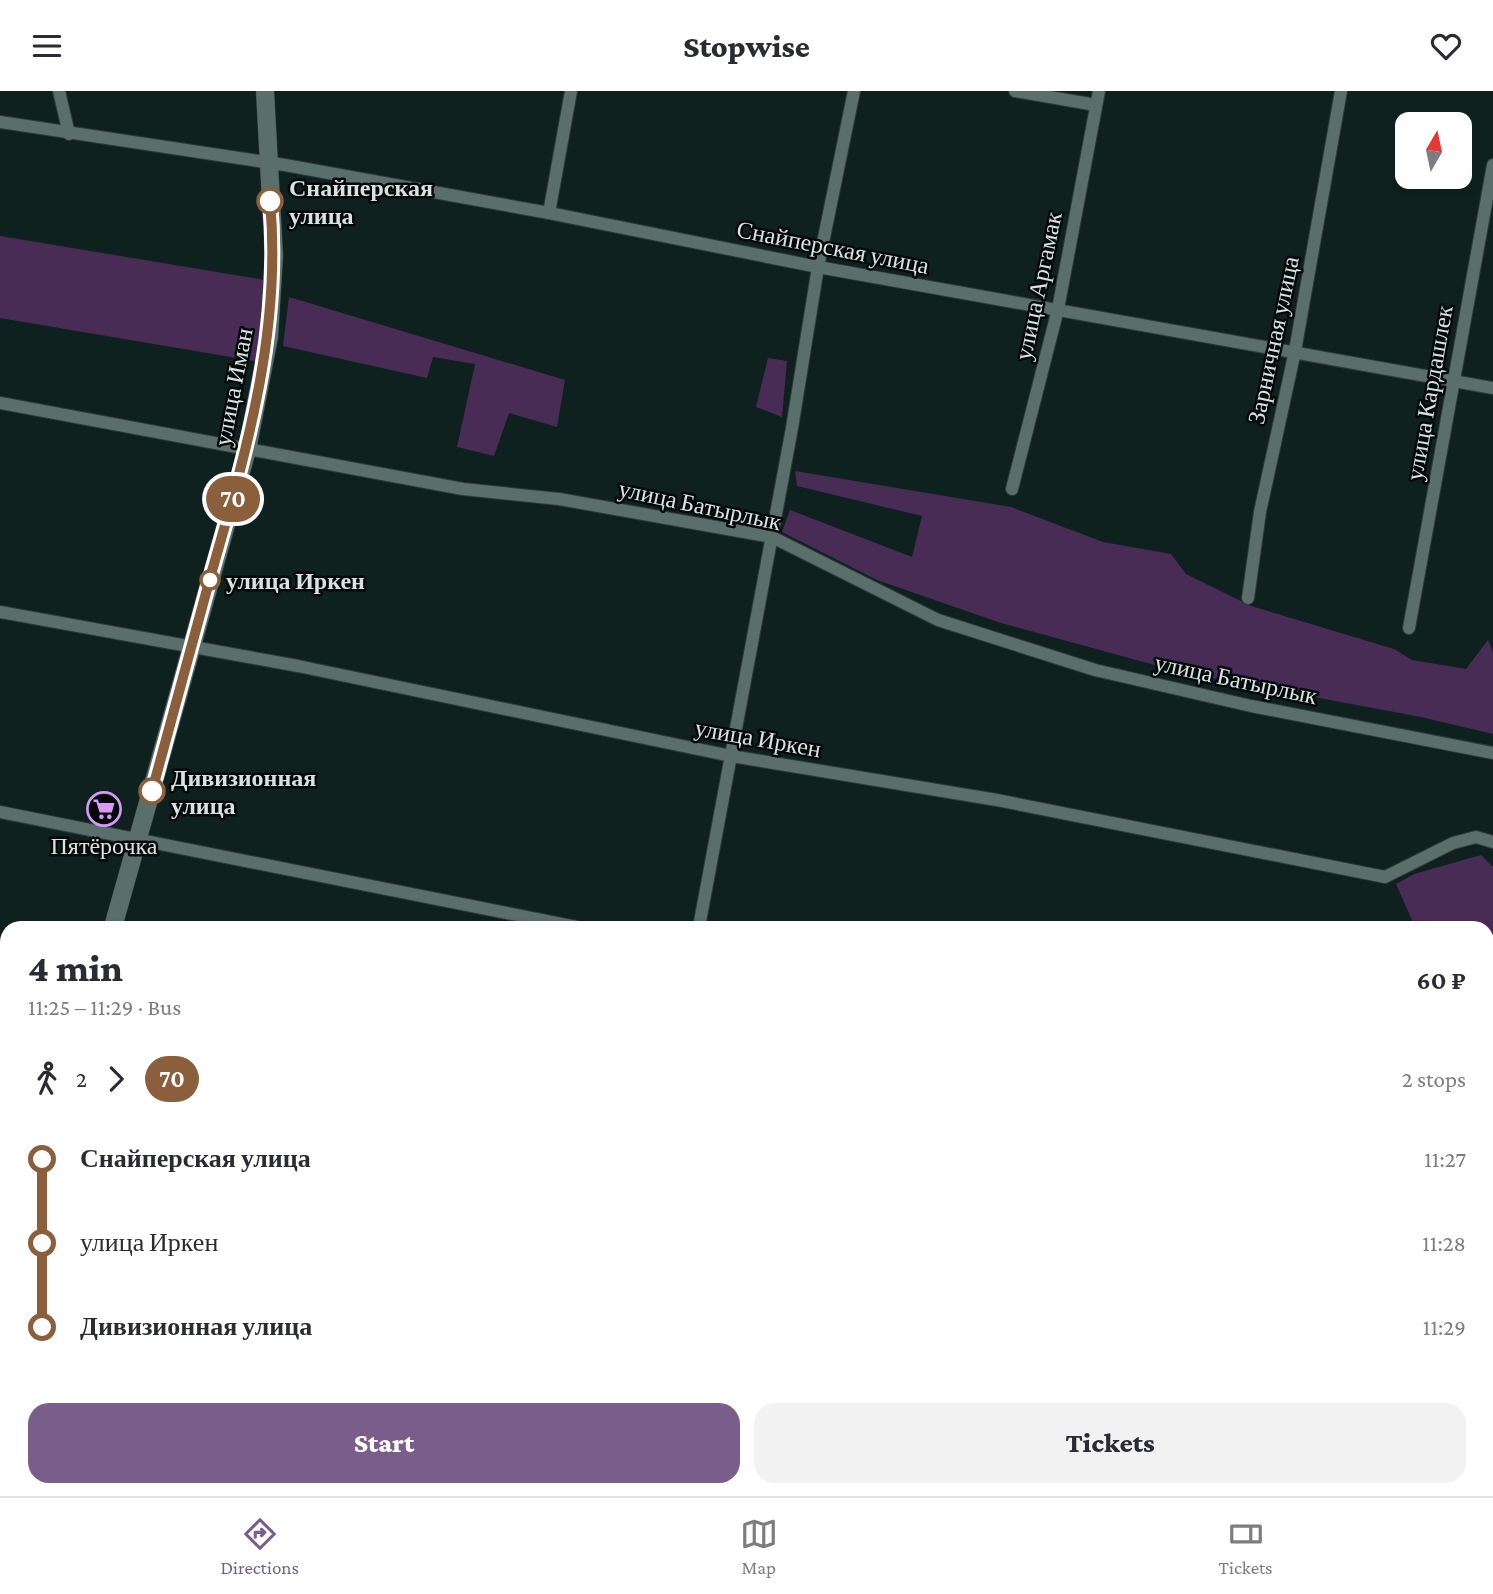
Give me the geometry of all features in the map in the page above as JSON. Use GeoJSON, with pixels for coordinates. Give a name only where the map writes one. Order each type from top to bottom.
{"type":"FeatureCollection","features":[{"type":"Feature","properties":{"kind":"street"},"geometry":{"type":"LineString","coordinates":[[60,91],[69,134]]}},
{"type":"Feature","properties":{"kind":"street","name":"улица Иман"},"geometry":{"type":"LineString","coordinates":[[115,921],[247,450],[269,337],[273,238],[265,91]]}},
{"type":"Feature","properties":{"kind":"street"},"geometry":{"type":"LineString","coordinates":[[548,213],[571,91]]}},
{"type":"Feature","properties":{"kind":"street"},"geometry":{"type":"LineString","coordinates":[[700,921],[772,537],[818,267],[854,91]]}},
{"type":"Feature","properties":{"kind":"street"},"geometry":{"type":"LineString","coordinates":[[1015,91],[1096,105]]}},
{"type":"Feature","properties":{"kind":"street","name":"улица Аргамак"},"geometry":{"type":"LineString","coordinates":[[1012,489],[1058,309],[1098,91]]}},
{"type":"Feature","properties":{"kind":"street","name":"Зарничная улица"},"geometry":{"type":"LineString","coordinates":[[1248,598],[1262,500],[1295,351],[1341,91]]}},
{"type":"Feature","properties":{"kind":"street","name":"Снайперская улица"},"geometry":{"type":"LineString","coordinates":[[0,122],[267,163],[548,213],[818,267],[1493,388]]}},
{"type":"Feature","properties":{"kind":"street","name":"улица Кардашлек"},"geometry":{"type":"LineString","coordinates":[[1409,628],[1493,165]]}},
{"type":"Feature","properties":{"kind":"street","name":"улица Батырлык"},"geometry":{"type":"LineString","coordinates":[[0,403],[463,489],[580,502],[772,537],[938,620],[1094,670],[1251,706],[1493,753]]}},
{"type":"Feature","properties":{"kind":"street","name":"улица Иркен"},"geometry":{"type":"LineString","coordinates":[[0,611],[190,649],[298,666],[731,756],[997,800],[1385,877],[1453,843],[1476,837],[1493,842]]}},
{"type":"Feature","properties":{"kind":"street"},"geometry":{"type":"LineString","coordinates":[[0,812],[547,921]]}},
{"type":"Feature","properties":{"kind":"shaded area"},"geometry":{"type":"Polygon","coordinates":[[[0,236],[265,280],[260,362],[0,318],[0,236]]]}},
{"type":"Feature","properties":{"kind":"shaded area"},"geometry":{"type":"Polygon","coordinates":[[[289,297],[565,380],[557,427],[509,413],[494,456],[457,447],[475,364],[433,357],[427,378],[283,346],[289,297]]]}},
{"type":"Feature","properties":{"kind":"shaded area"},"geometry":{"type":"Polygon","coordinates":[[[768,358],[787,361],[782,417],[756,407],[768,358]]]}},
{"type":"Feature","properties":{"kind":"shaded area"},"geometry":{"type":"Polygon","coordinates":[[[795,471],[1011,507],[1103,542],[1171,554],[1186,574],[1251,606],[1394,649],[1412,660],[1466,669],[1488,640],[1493,652],[1493,734],[1421,717],[1180,672],[1001,623],[877,580],[782,532],[790,510],[912,557],[922,516],[797,486],[795,471]]]}},
{"type":"Feature","properties":{"kind":"shaded area"},"geometry":{"type":"Polygon","coordinates":[[[1481,855],[1493,867],[1493,921],[1412,921],[1396,884],[1414,874],[1481,855]]]}},
{"type":"Feature","properties":{"kind":"bus line","name":"70"},"geometry":{"type":"LineString","coordinates":[[152,791],[247,450],[269,337],[274,277],[270,201]]}},
{"type":"Feature","properties":{"kind":"place","name":"Снайперская улица"},"geometry":{"type":"Point","coordinates":[270,201]}},
{"type":"Feature","properties":{"kind":"place","name":"улица Иркен"},"geometry":{"type":"Point","coordinates":[210,580]}},
{"type":"Feature","properties":{"kind":"place","name":"Дивизионная улица"},"geometry":{"type":"Point","coordinates":[152,791]}},
{"type":"Feature","properties":{"kind":"place","name":"Пятёрочка"},"geometry":{"type":"Point","coordinates":[104,809]}}]}
